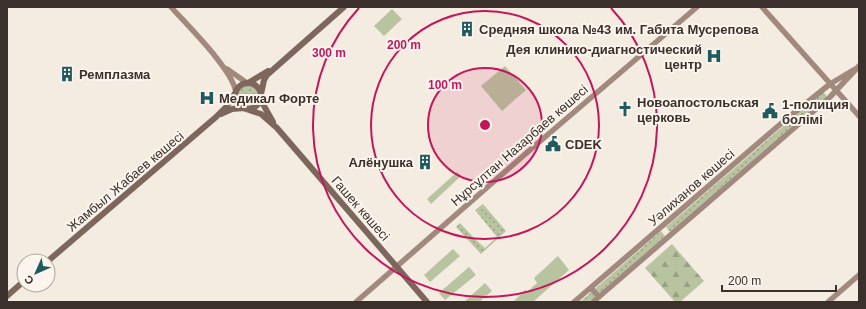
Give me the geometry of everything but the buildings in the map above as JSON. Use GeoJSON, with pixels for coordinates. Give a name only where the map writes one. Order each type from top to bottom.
{"type":"FeatureCollection","features":[{"type":"Feature","properties":{"kind":"main road"},"geometry":{"type":"LineString","coordinates":[[171,7],[218,61],[231,79],[236,92],[236,102],[245,108]]}},
{"type":"Feature","properties":{"kind":"main road"},"geometry":{"type":"LineString","coordinates":[[216,117],[226,107],[240,85],[261,76],[278,64],[344,7]]}},
{"type":"Feature","properties":{"kind":"main road","name":"Нұрсұлтан Назарбаев көшесі"},"geometry":{"type":"LineString","coordinates":[[356,302],[697,7]]}},
{"type":"Feature","properties":{"kind":"main road"},"geometry":{"type":"LineString","coordinates":[[762,7],[859,116]]}},
{"type":"Feature","properties":{"kind":"main road"},"geometry":{"type":"LineString","coordinates":[[218,61],[247,83],[256,86],[261,95]]}},
{"type":"Feature","properties":{"kind":"main road"},"geometry":{"type":"LineString","coordinates":[[216,117],[229,110],[251,108],[256,106],[259,102],[265,78],[278,64]]}},
{"type":"Feature","properties":{"kind":"main road","name":"Уәлиханов көшесі"},"geometry":{"type":"LineString","coordinates":[[574,302],[780,125],[830,84],[857,68]]}},
{"type":"Feature","properties":{"kind":"main road","name":"Уәлиханов көшесі"},"geometry":{"type":"LineString","coordinates":[[593,302],[836,90],[857,68]]}},
{"type":"Feature","properties":{"kind":"main road","name":"Гашек көшесі"},"geometry":{"type":"LineString","coordinates":[[261,95],[266,110],[277,128]]}},
{"type":"Feature","properties":{"kind":"main road","name":"Гашек көшесі"},"geometry":{"type":"LineString","coordinates":[[245,108],[261,114],[277,128],[427,302]]}},
{"type":"Feature","properties":{"kind":"main road","name":"Жамбыл Жабаев көшесі"},"geometry":{"type":"LineString","coordinates":[[56,254],[216,117]]}},
{"type":"Feature","properties":{"kind":"main road"},"geometry":{"type":"LineString","coordinates":[[828,302],[859,275]]}},
{"type":"Feature","properties":{"kind":"main road"},"geometry":{"type":"LineString","coordinates":[[7,296],[16,288]]}},
{"type":"Feature","properties":{"kind":"main road"},"geometry":{"type":"LineString","coordinates":[[591,288],[599,297]]}},
{"type":"Feature","properties":{"kind":"green space"},"geometry":{"type":"Polygon","coordinates":[[[392,9],[402,19],[384,36],[374,26],[392,9]]]}},
{"type":"Feature","properties":{"kind":"green space"},"geometry":{"type":"Polygon","coordinates":[[[505,66],[526,90],[502,111],[481,86],[505,66]]]}},
{"type":"Feature","properties":{"kind":"green space"},"geometry":{"type":"Polygon","coordinates":[[[248,86],[255,89],[258,96],[255,103],[248,106],[241,103],[238,96],[241,89],[248,86]]]}},
{"type":"Feature","properties":{"kind":"green space"},"geometry":{"type":"Polygon","coordinates":[[[823,92],[827,96],[670,232],[666,227],[823,92]]]}},
{"type":"Feature","properties":{"kind":"green space"},"geometry":{"type":"Polygon","coordinates":[[[457,172],[461,176],[431,204],[427,199],[457,172]]]}},
{"type":"Feature","properties":{"kind":"green space"},"geometry":{"type":"Polygon","coordinates":[[[483,204],[506,231],[481,254],[456,227],[460,223],[485,248],[497,237],[475,210],[483,204]]]}},
{"type":"Feature","properties":{"kind":"green space"},"geometry":{"type":"Polygon","coordinates":[[[661,231],[665,236],[589,302],[580,302],[661,231]]]}},
{"type":"Feature","properties":{"kind":"green space"},"geometry":{"type":"Polygon","coordinates":[[[672,244],[704,281],[680,302],[675,302],[645,268],[672,244]]]}},
{"type":"Feature","properties":{"kind":"green space"},"geometry":{"type":"Polygon","coordinates":[[[453,249],[460,256],[430,282],[424,275],[453,249]]]}},
{"type":"Feature","properties":{"kind":"green space"},"geometry":{"type":"Polygon","coordinates":[[[558,256],[569,270],[533,302],[513,302],[525,290],[527,292],[537,283],[534,278],[558,256]]]}},
{"type":"Feature","properties":{"kind":"green space"},"geometry":{"type":"Polygon","coordinates":[[[469,267],[476,275],[445,300],[439,293],[469,267]]]}},
{"type":"Feature","properties":{"kind":"green space"},"geometry":{"type":"Polygon","coordinates":[[[485,283],[492,291],[479,302],[464,302],[485,283]]]}},
{"type":"Feature","properties":{"kind":"place","name":"Средняя школа №43 им. Габита Мусрепова"},"geometry":{"type":"Point","coordinates":[467,29]}},
{"type":"Feature","properties":{"kind":"place","name":"Дея клинико-диагностический центр"},"geometry":{"type":"Point","coordinates":[714,56]}},
{"type":"Feature","properties":{"kind":"place","name":"Ремплазма"},"geometry":{"type":"Point","coordinates":[67,74]}},
{"type":"Feature","properties":{"kind":"place","name":"Медикал Форте"},"geometry":{"type":"Point","coordinates":[207,98]}},
{"type":"Feature","properties":{"kind":"place","name":"Новоапостольская церковь"},"geometry":{"type":"Point","coordinates":[625,109]}},
{"type":"Feature","properties":{"kind":"place","name":"1-полиция болiмi"},"geometry":{"type":"Point","coordinates":[770,111]}},
{"type":"Feature","properties":{"kind":"place","name":"CDEK"},"geometry":{"type":"Point","coordinates":[553,144]}},
{"type":"Feature","properties":{"kind":"place","name":"Алёнушка"},"geometry":{"type":"Point","coordinates":[425,162]}}]}
